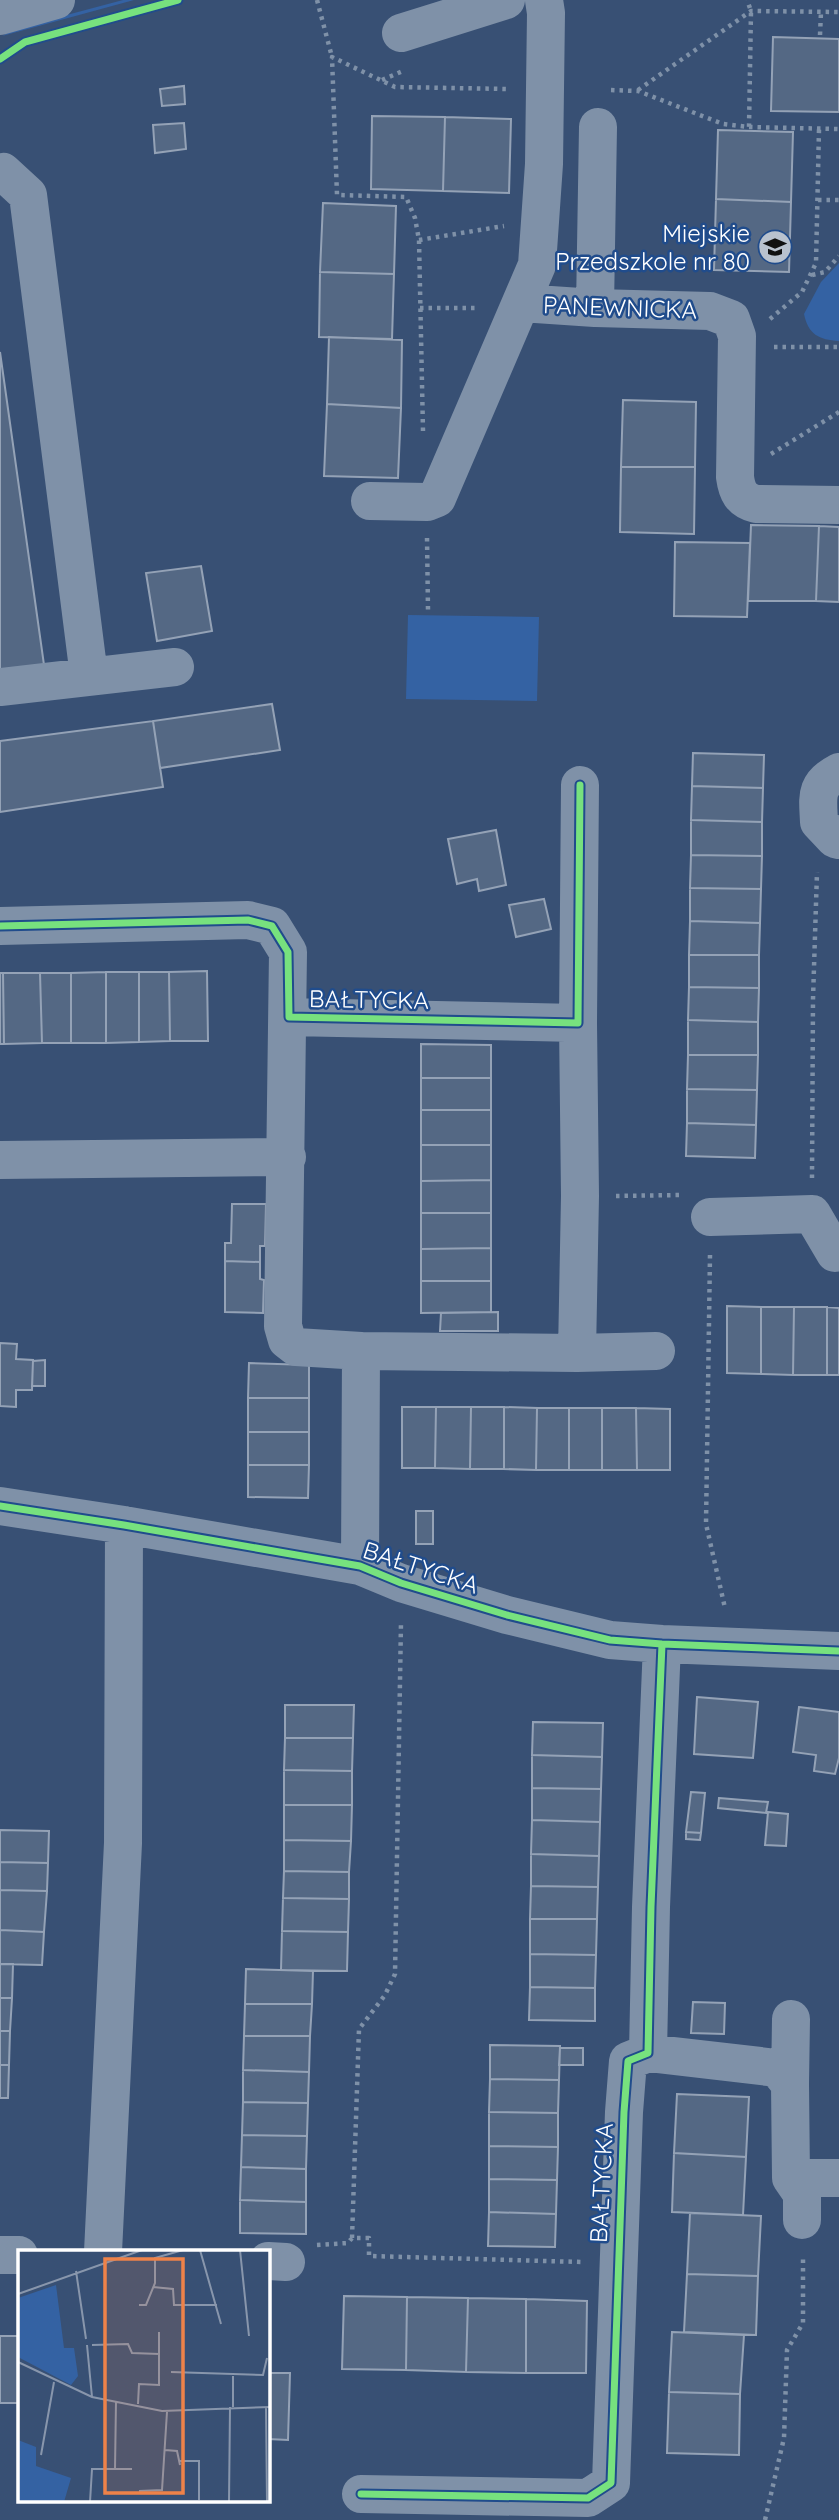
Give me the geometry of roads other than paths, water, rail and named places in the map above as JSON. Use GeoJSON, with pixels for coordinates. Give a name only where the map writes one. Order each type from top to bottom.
{"type":"FeatureCollection","features":[{"type":"Feature","properties":{"kind":"street"},"geometry":{"type":"LineString","coordinates":[[0,16],[56,0]]}},
{"type":"Feature","properties":{"kind":"street"},"geometry":{"type":"LineString","coordinates":[[404,52],[506,0]]}},
{"type":"Feature","properties":{"kind":"street","name":"PANEWNICKA"},"geometry":{"type":"LineString","coordinates":[[370,501],[427,502],[437,498],[504,305],[537,265],[544,164],[544,0]]}},
{"type":"Feature","properties":{"kind":"street"},"geometry":{"type":"LineString","coordinates":[[595,308],[598,127]]}},
{"type":"Feature","properties":{"kind":"street"},"geometry":{"type":"LineString","coordinates":[[544,164],[568,166],[597,184]]}},
{"type":"Feature","properties":{"kind":"street"},"geometry":{"type":"LineString","coordinates":[[0,173],[3,172],[28,195],[89,676]]}},
{"type":"Feature","properties":{"kind":"street","name":"PANEWNICKA"},"geometry":{"type":"LineString","coordinates":[[504,305],[710,311],[731,319],[737,336],[735,477],[740,495],[746,501],[756,504],[839,505]]}},
{"type":"Feature","properties":{"kind":"street"},"geometry":{"type":"LineString","coordinates":[[0,687],[175,667]]}},
{"type":"Feature","properties":{"kind":"street"},"geometry":{"type":"LineString","coordinates":[[829,831],[817,794],[826,779],[839,772]]}},
{"type":"Feature","properties":{"kind":"street"},"geometry":{"type":"LineString","coordinates":[[577,1353],[580,1196],[580,785]]}},
{"type":"Feature","properties":{"kind":"street","name":"BAŁTYCKA"},"geometry":{"type":"LineString","coordinates":[[0,926],[248,920],[272,926],[288,952],[283,1326],[287,1340],[296,1347],[361,1351],[656,1351]]}},
{"type":"Feature","properties":{"kind":"street","name":"BAŁTYCKA"},"geometry":{"type":"LineString","coordinates":[[289,1017],[578,1023]]}},
{"type":"Feature","properties":{"kind":"street"},"geometry":{"type":"LineString","coordinates":[[0,1160],[287,1157]]}},
{"type":"Feature","properties":{"kind":"street"},"geometry":{"type":"LineString","coordinates":[[710,1217],[812,1214],[835,1252],[839,1252]]}},
{"type":"Feature","properties":{"kind":"street","name":"BAŁTYCKA"},"geometry":{"type":"LineString","coordinates":[[359,1566],[361,1351]]}},
{"type":"Feature","properties":{"kind":"street","name":"BAŁTYCKA"},"geometry":{"type":"LineString","coordinates":[[0,1506],[359,1566],[401,1583],[507,1615],[610,1640],[839,1651]]}},
{"type":"Feature","properties":{"kind":"street"},"geometry":{"type":"LineString","coordinates":[[103,2250],[123,1843],[124,1525]]}},
{"type":"Feature","properties":{"kind":"street"},"geometry":{"type":"LineString","coordinates":[[662,1644],[648,2053],[777,2068],[790,2084]]}},
{"type":"Feature","properties":{"kind":"street"},"geometry":{"type":"LineString","coordinates":[[791,2020],[791,2178],[802,2194],[802,2220]]}},
{"type":"Feature","properties":{"kind":"street","name":"BAŁTYCKA"},"geometry":{"type":"LineString","coordinates":[[361,2494],[588,2498],[611,2483],[617,2263],[628,2061],[648,2053]]}},
{"type":"Feature","properties":{"kind":"street"},"geometry":{"type":"LineString","coordinates":[[791,2178],[839,2178]]}},
{"type":"Feature","properties":{"kind":"street"},"geometry":{"type":"LineString","coordinates":[[0,2255],[18,2255]]}},
{"type":"Feature","properties":{"kind":"place","name":"Miejskie Przedszkole nr 80"},"geometry":{"type":"Point","coordinates":[775,247]}}]}
